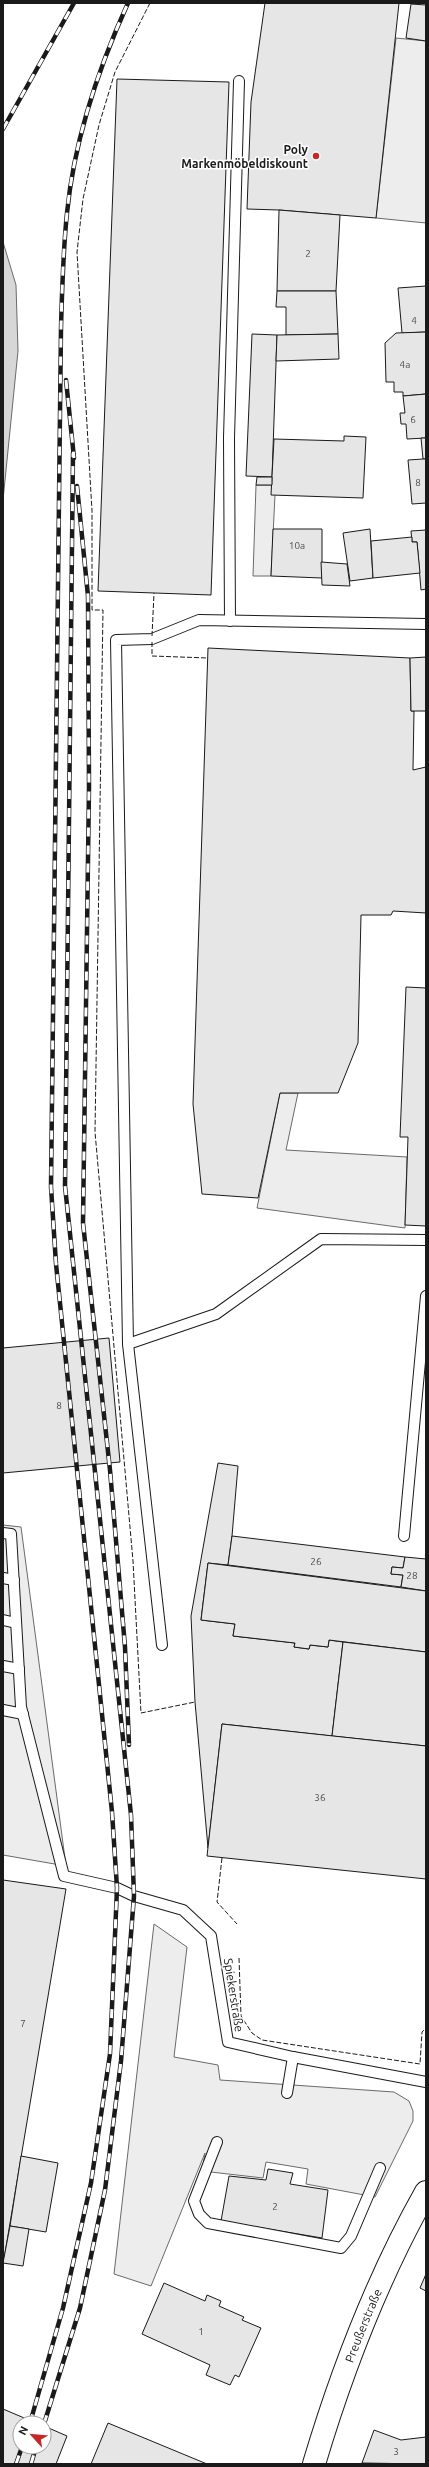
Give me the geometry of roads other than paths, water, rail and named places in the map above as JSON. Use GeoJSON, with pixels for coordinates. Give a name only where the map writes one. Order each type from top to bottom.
{"type":"FeatureCollection","features":[{"type":"Feature","properties":{"kind":"main road","name":"Preußerstraße"},"geometry":{"type":"LineString","coordinates":[[314,2464],[372,2300],[394,2250],[426,2192]]}},
{"type":"Feature","properties":{"kind":"lane"},"geometry":{"type":"LineString","coordinates":[[230,621],[229,438],[239,81]]}},
{"type":"Feature","properties":{"kind":"lane"},"geometry":{"type":"LineString","coordinates":[[162,1646],[128,1344],[116,640],[152,639],[199,620],[426,624]]}},
{"type":"Feature","properties":{"kind":"lane"},"geometry":{"type":"LineString","coordinates":[[128,1344],[216,1314],[321,1239],[426,1240]]}},
{"type":"Feature","properties":{"kind":"lane"},"geometry":{"type":"LineString","coordinates":[[404,1536],[426,1296]]}},
{"type":"Feature","properties":{"kind":"lane"},"geometry":{"type":"LineString","coordinates":[[3,1533],[11,1534],[23,1714],[3,1710]]}},
{"type":"Feature","properties":{"kind":"lane"},"geometry":{"type":"LineString","coordinates":[[3,1578],[14,1580]]}},
{"type":"Feature","properties":{"kind":"lane"},"geometry":{"type":"LineString","coordinates":[[3,1620],[16,1622]]}},
{"type":"Feature","properties":{"kind":"lane"},"geometry":{"type":"LineString","coordinates":[[3,1666],[19,1669]]}},
{"type":"Feature","properties":{"kind":"lane","name":"Spiekerstraße"},"geometry":{"type":"LineString","coordinates":[[23,1714],[64,1876],[117,1888],[134,1896],[183,1910],[212,1936],[228,2042],[293,2058],[426,2082]]}},
{"type":"Feature","properties":{"kind":"lane"},"geometry":{"type":"LineString","coordinates":[[287,2093],[293,2058]]}},
{"type":"Feature","properties":{"kind":"lane"},"geometry":{"type":"LineString","coordinates":[[217,2142],[194,2201],[199,2214],[208,2223],[341,2248],[351,2236],[380,2168]]}},
{"type":"Feature","properties":{"kind":"railway"},"geometry":{"type":"LineString","coordinates":[[3,129],[74,3]]}},
{"type":"Feature","properties":{"kind":"railway"},"geometry":{"type":"LineString","coordinates":[[32,2415],[63,2308],[91,2183],[110,2054],[117,1888],[112,1812],[56,1264],[51,1187],[62,285],[70,186],[81,132],[97,79],[128,3]]}},
{"type":"Feature","properties":{"kind":"railway"},"geometry":{"type":"LineString","coordinates":[[66,380],[74,458]]}},
{"type":"Feature","properties":{"kind":"railway"},"geometry":{"type":"LineString","coordinates":[[47,2415],[80,2308],[105,2190],[121,2061],[134,1896],[131,1815],[65,1186],[73,453]]}},
{"type":"Feature","properties":{"kind":"railway"},"geometry":{"type":"LineString","coordinates":[[77,486],[88,596],[89,787],[83,1223],[110,1470],[125,1647],[129,1745]]}},
{"type":"Feature","properties":{"kind":"railway"},"geometry":{"type":"LineString","coordinates":[[16,2464],[19,2455]]}},
{"type":"Feature","properties":{"kind":"railway"},"geometry":{"type":"LineString","coordinates":[[31,2464],[34,2455]]}},
{"type":"Feature","properties":{"kind":"place","name":"Poly Markenmöbeldiskount"},"geometry":{"type":"Point","coordinates":[316,156]}}]}
